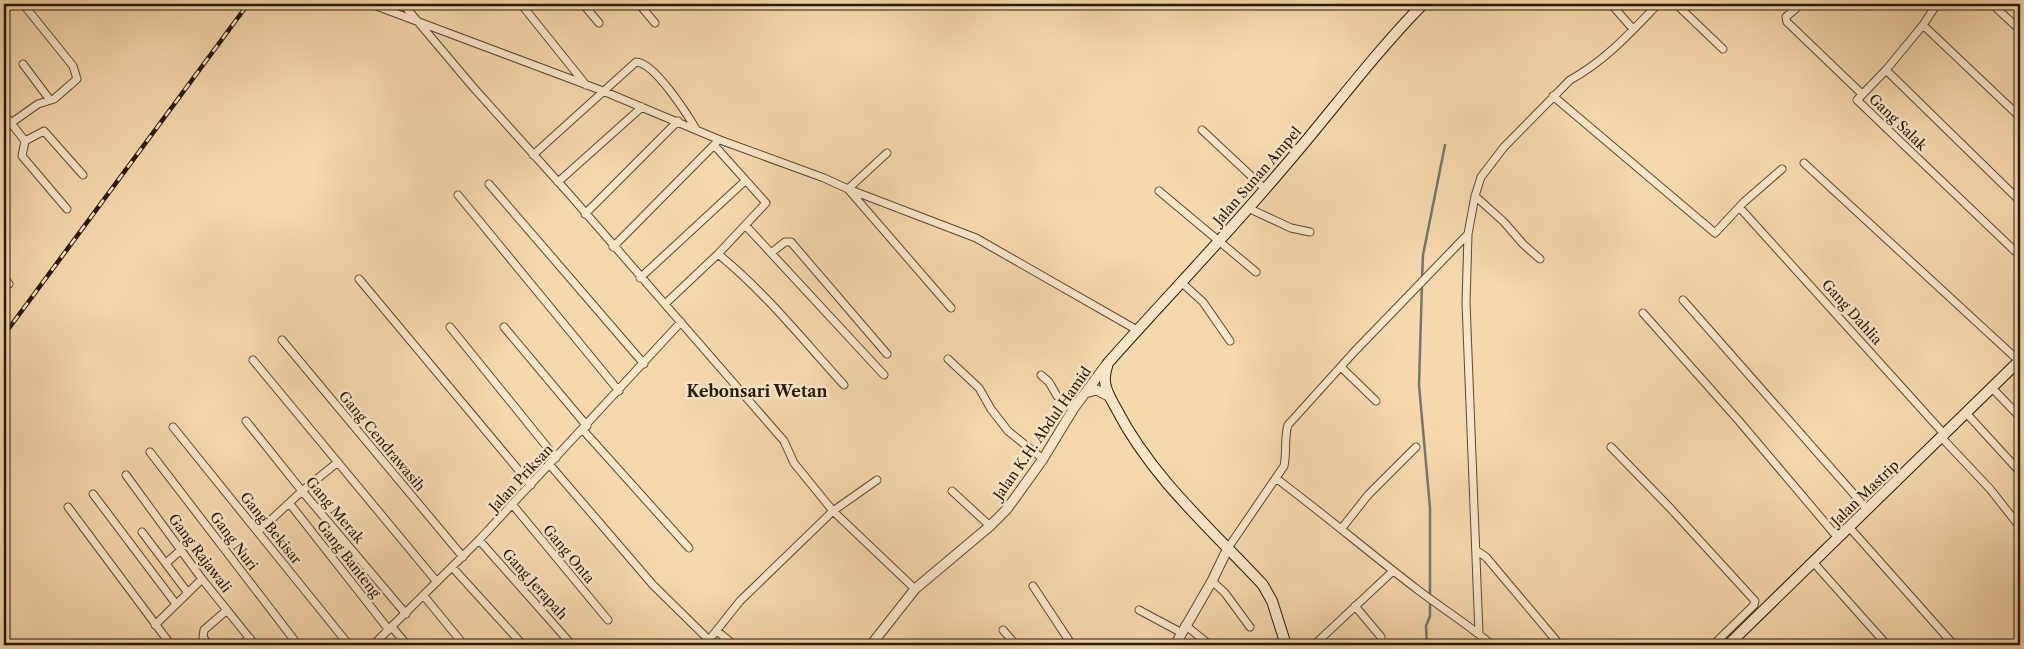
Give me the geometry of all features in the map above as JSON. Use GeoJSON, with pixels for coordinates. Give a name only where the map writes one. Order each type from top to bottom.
{"type":"FeatureCollection","features":[{"type":"Feature","properties":{"kind":"main road","name":"Jalan Sunan Ampel"},"geometry":{"type":"LineString","coordinates":[[1108,363],[1265,189],[1341,97],[1405,23],[1424,4]]}},
{"type":"Feature","properties":{"kind":"main road","name":"Jalan Mastrip"},"geometry":{"type":"LineString","coordinates":[[1728,645],[1758,609],[1813,562],[2020,361]]}},
{"type":"Feature","properties":{"kind":"main road"},"geometry":{"type":"LineString","coordinates":[[1108,363],[1105,384],[1127,430],[1152,465],[1263,585],[1272,601],[1286,645]]}},
{"type":"Feature","properties":{"kind":"street"},"geometry":{"type":"LineString","coordinates":[[4,128],[38,104],[50,100],[75,82],[78,76],[73,66],[24,4]]}},
{"type":"Feature","properties":{"kind":"street"},"geometry":{"type":"LineString","coordinates":[[371,4],[603,91],[696,129],[717,142],[824,178],[976,238],[1138,330]]}},
{"type":"Feature","properties":{"kind":"street"},"geometry":{"type":"LineString","coordinates":[[403,4],[784,441],[794,463],[832,511],[915,589]]}},
{"type":"Feature","properties":{"kind":"street"},"geometry":{"type":"LineString","coordinates":[[521,4],[586,86]]}},
{"type":"Feature","properties":{"kind":"street"},"geometry":{"type":"LineString","coordinates":[[583,4],[599,23]]}},
{"type":"Feature","properties":{"kind":"street"},"geometry":{"type":"LineString","coordinates":[[639,4],[655,23]]}},
{"type":"Feature","properties":{"kind":"street"},"geometry":{"type":"LineString","coordinates":[[1611,4],[1633,29]]}},
{"type":"Feature","properties":{"kind":"street"},"geometry":{"type":"LineString","coordinates":[[1479,634],[1466,304],[1468,234],[1475,196],[1481,177],[1504,147],[1570,80],[1582,74],[1610,52],[1658,4]]}},
{"type":"Feature","properties":{"kind":"street"},"geometry":{"type":"LineString","coordinates":[[1676,4],[1723,50]]}},
{"type":"Feature","properties":{"kind":"street","name":"Gang Salak"},"geometry":{"type":"LineString","coordinates":[[1801,4],[1786,18],[1787,22],[1862,94],[1858,100],[1859,104],[2020,256]]}},
{"type":"Feature","properties":{"kind":"street"},"geometry":{"type":"LineString","coordinates":[[1862,94],[1886,70],[1923,25],[1937,4]]}},
{"type":"Feature","properties":{"kind":"street"},"geometry":{"type":"LineString","coordinates":[[1992,4],[2020,30]]}},
{"type":"Feature","properties":{"kind":"street"},"geometry":{"type":"LineString","coordinates":[[1923,25],[2020,117]]}},
{"type":"Feature","properties":{"kind":"street"},"geometry":{"type":"LineString","coordinates":[[533,155],[632,64],[640,62],[652,70],[696,129]]}},
{"type":"Feature","properties":{"kind":"street"},"geometry":{"type":"LineString","coordinates":[[23,64],[50,100]]}},
{"type":"Feature","properties":{"kind":"street"},"geometry":{"type":"LineString","coordinates":[[1886,70],[2020,201]]}},
{"type":"Feature","properties":{"kind":"street"},"geometry":{"type":"LineString","coordinates":[[1553,96],[1713,233],[1717,232],[1744,202],[1782,168]]}},
{"type":"Feature","properties":{"kind":"street"},"geometry":{"type":"LineString","coordinates":[[558,182],[642,107]]}},
{"type":"Feature","properties":{"kind":"street"},"geometry":{"type":"LineString","coordinates":[[4,114],[25,140]]}},
{"type":"Feature","properties":{"kind":"street"},"geometry":{"type":"LineString","coordinates":[[585,214],[678,121]]}},
{"type":"Feature","properties":{"kind":"street"},"geometry":{"type":"LineString","coordinates":[[1202,130],[1265,189]]}},
{"type":"Feature","properties":{"kind":"street"},"geometry":{"type":"LineString","coordinates":[[67,208],[22,156],[21,151],[25,140],[44,131],[84,175]]}},
{"type":"Feature","properties":{"kind":"street"},"geometry":{"type":"LineString","coordinates":[[665,304],[746,226],[766,203],[745,181],[717,142]]}},
{"type":"Feature","properties":{"kind":"street"},"geometry":{"type":"LineString","coordinates":[[613,247],[717,142]]}},
{"type":"Feature","properties":{"kind":"street"},"geometry":{"type":"LineString","coordinates":[[848,189],[887,153]]}},
{"type":"Feature","properties":{"kind":"street"},"geometry":{"type":"LineString","coordinates":[[1804,163],[2020,361]]}},
{"type":"Feature","properties":{"kind":"street"},"geometry":{"type":"LineString","coordinates":[[640,278],[745,181]]}},
{"type":"Feature","properties":{"kind":"street"},"geometry":{"type":"LineString","coordinates":[[489,184],[644,364]]}},
{"type":"Feature","properties":{"kind":"street"},"geometry":{"type":"LineString","coordinates":[[848,189],[952,308]]}},
{"type":"Feature","properties":{"kind":"street"},"geometry":{"type":"LineString","coordinates":[[1159,191],[1256,272]]}},
{"type":"Feature","properties":{"kind":"street"},"geometry":{"type":"LineString","coordinates":[[458,195],[619,391]]}},
{"type":"Feature","properties":{"kind":"street"},"geometry":{"type":"LineString","coordinates":[[1475,196],[1504,222],[1523,244],[1540,259]]}},
{"type":"Feature","properties":{"kind":"street"},"geometry":{"type":"LineString","coordinates":[[1248,208],[1293,229],[1310,232]]}},
{"type":"Feature","properties":{"kind":"street","name":"Gang Dahlia"},"geometry":{"type":"LineString","coordinates":[[1740,208],[1944,436],[2020,527]]}},
{"type":"Feature","properties":{"kind":"street"},"geometry":{"type":"LineString","coordinates":[[746,226],[884,375]]}},
{"type":"Feature","properties":{"kind":"street"},"geometry":{"type":"LineString","coordinates":[[1175,645],[1212,581],[1228,548],[1284,466],[1287,453],[1286,432],[1288,425],[1342,368],[1354,352],[1426,280],[1468,234]]}},
{"type":"Feature","properties":{"kind":"street"},"geometry":{"type":"LineString","coordinates":[[771,254],[785,242],[791,242],[888,354]]}},
{"type":"Feature","properties":{"kind":"street"},"geometry":{"type":"LineString","coordinates":[[718,254],[756,288],[844,385]]}},
{"type":"Feature","properties":{"kind":"street"},"geometry":{"type":"LineString","coordinates":[[4,277],[10,284]]}},
{"type":"Feature","properties":{"kind":"street"},"geometry":{"type":"LineString","coordinates":[[359,279],[531,485]]}},
{"type":"Feature","properties":{"kind":"street"},"geometry":{"type":"LineString","coordinates":[[1181,282],[1203,302],[1230,341]]}},
{"type":"Feature","properties":{"kind":"street"},"geometry":{"type":"LineString","coordinates":[[1682,300],[1867,509]]}},
{"type":"Feature","properties":{"kind":"street"},"geometry":{"type":"LineString","coordinates":[[1644,313],[1838,538]]}},
{"type":"Feature","properties":{"kind":"street","name":"Jalan Priksan"},"geometry":{"type":"LineString","coordinates":[[373,645],[463,557],[585,428],[681,322]]}},
{"type":"Feature","properties":{"kind":"street"},"geometry":{"type":"LineString","coordinates":[[450,327],[556,458]]}},
{"type":"Feature","properties":{"kind":"street"},"geometry":{"type":"LineString","coordinates":[[504,327],[585,428],[688,548]]}},
{"type":"Feature","properties":{"kind":"street","name":"Gang Cendrawasih"},"geometry":{"type":"LineString","coordinates":[[282,340],[463,557]]}},
{"type":"Feature","properties":{"kind":"street"},"geometry":{"type":"LineString","coordinates":[[948,359],[979,388],[991,409],[1008,431],[1043,459]]}},
{"type":"Feature","properties":{"kind":"street"},"geometry":{"type":"LineString","coordinates":[[254,360],[437,582]]}},
{"type":"Feature","properties":{"kind":"street","name":"Jalan K.H. Abdul Hamid"},"geometry":{"type":"LineString","coordinates":[[871,645],[915,589],[990,526],[1018,496],[1074,408],[1108,363]]}},
{"type":"Feature","properties":{"kind":"street"},"geometry":{"type":"LineString","coordinates":[[1342,368],[1376,401]]}},
{"type":"Feature","properties":{"kind":"street"},"geometry":{"type":"LineString","coordinates":[[1042,374],[1058,396],[1074,408]]}},
{"type":"Feature","properties":{"kind":"street"},"geometry":{"type":"LineString","coordinates":[[1992,388],[2020,417]]}},
{"type":"Feature","properties":{"kind":"street"},"geometry":{"type":"LineString","coordinates":[[1085,393],[1097,390],[1110,397]]}},
{"type":"Feature","properties":{"kind":"street"},"geometry":{"type":"LineString","coordinates":[[1967,414],[2020,472]]}},
{"type":"Feature","properties":{"kind":"street","name":"Gang Merak"},"geometry":{"type":"LineString","coordinates":[[246,420],[302,491],[406,614]]}},
{"type":"Feature","properties":{"kind":"street","name":"Gang Bekisar"},"geometry":{"type":"LineString","coordinates":[[173,427],[259,531],[349,645]]}},
{"type":"Feature","properties":{"kind":"street"},"geometry":{"type":"LineString","coordinates":[[1342,528],[1368,495],[1416,446]]}},
{"type":"Feature","properties":{"kind":"street"},"geometry":{"type":"LineString","coordinates":[[1611,447],[1671,509],[1755,602],[1758,609],[1713,645]]}},
{"type":"Feature","properties":{"kind":"street","name":"Gang Nuri"},"geometry":{"type":"LineString","coordinates":[[150,452],[298,645]]}},
{"type":"Feature","properties":{"kind":"street"},"geometry":{"type":"LineString","coordinates":[[259,531],[302,491],[338,462]]}},
{"type":"Feature","properties":{"kind":"street"},"geometry":{"type":"LineString","coordinates":[[550,465],[653,585],[707,643],[740,601],[832,511],[877,480]]}},
{"type":"Feature","properties":{"kind":"street","name":"Gang Rajawali"},"geometry":{"type":"LineString","coordinates":[[126,475],[202,579],[255,645]]}},
{"type":"Feature","properties":{"kind":"street"},"geometry":{"type":"LineString","coordinates":[[1276,479],[1342,528],[1392,571],[1492,645]]}},
{"type":"Feature","properties":{"kind":"street"},"geometry":{"type":"LineString","coordinates":[[952,491],[990,526]]}},
{"type":"Feature","properties":{"kind":"street"},"geometry":{"type":"LineString","coordinates":[[93,494],[176,604]]}},
{"type":"Feature","properties":{"kind":"street","name":"Gang Banteng"},"geometry":{"type":"LineString","coordinates":[[290,504],[391,629],[407,645]]}},
{"type":"Feature","properties":{"kind":"street","name":"Gang Onta"},"geometry":{"type":"LineString","coordinates":[[512,504],[608,620]]}},
{"type":"Feature","properties":{"kind":"street"},"geometry":{"type":"LineString","coordinates":[[68,507],[171,645]]}},
{"type":"Feature","properties":{"kind":"street"},"geometry":{"type":"LineString","coordinates":[[1849,527],[1954,645]]}},
{"type":"Feature","properties":{"kind":"street"},"geometry":{"type":"LineString","coordinates":[[142,532],[188,592]]}},
{"type":"Feature","properties":{"kind":"street","name":"Gang Jerapah"},"geometry":{"type":"LineString","coordinates":[[479,540],[572,645]]}},
{"type":"Feature","properties":{"kind":"street"},"geometry":{"type":"LineString","coordinates":[[166,563],[181,550]]}},
{"type":"Feature","properties":{"kind":"street"},"geometry":{"type":"LineString","coordinates":[[1477,550],[1486,557],[1560,645]]}},
{"type":"Feature","properties":{"kind":"street"},"geometry":{"type":"LineString","coordinates":[[1813,562],[1887,645]]}},
{"type":"Feature","properties":{"kind":"street"},"geometry":{"type":"LineString","coordinates":[[452,567],[523,645]]}},
{"type":"Feature","properties":{"kind":"street"},"geometry":{"type":"LineString","coordinates":[[1314,645],[1392,571]]}},
{"type":"Feature","properties":{"kind":"street"},"geometry":{"type":"LineString","coordinates":[[155,625],[202,579]]}},
{"type":"Feature","properties":{"kind":"street"},"geometry":{"type":"LineString","coordinates":[[1212,581],[1225,593],[1250,628]]}},
{"type":"Feature","properties":{"kind":"street"},"geometry":{"type":"LineString","coordinates":[[1033,586],[1072,645]]}},
{"type":"Feature","properties":{"kind":"street"},"geometry":{"type":"LineString","coordinates":[[424,596],[464,645]]}},
{"type":"Feature","properties":{"kind":"street"},"geometry":{"type":"LineString","coordinates":[[1355,606],[1381,637]]}},
{"type":"Feature","properties":{"kind":"street"},"geometry":{"type":"LineString","coordinates":[[209,645],[203,637],[204,630],[227,610]]}},
{"type":"Feature","properties":{"kind":"street"},"geometry":{"type":"LineString","coordinates":[[1139,610],[1184,629],[1210,645]]}},
{"type":"Feature","properties":{"kind":"street"},"geometry":{"type":"LineString","coordinates":[[717,630],[734,645]]}},
{"type":"Feature","properties":{"kind":"street"},"geometry":{"type":"LineString","coordinates":[[1002,630],[1016,645]]}},
{"type":"Feature","properties":{"kind":"street"},"geometry":{"type":"LineString","coordinates":[[240,645],[250,638]]}},
{"type":"Feature","properties":{"kind":"waterway"},"geometry":{"type":"LineString","coordinates":[[1422,279],[1423,255],[1445,145]]}},
{"type":"Feature","properties":{"kind":"waterway"},"geometry":{"type":"LineString","coordinates":[[1422,284],[1419,385],[1430,508],[1430,596]]}},
{"type":"Feature","properties":{"kind":"waterway"},"geometry":{"type":"LineString","coordinates":[[1427,645],[1426,626],[1430,616],[1430,601]]}},
{"type":"Feature","properties":{"kind":"railway"},"geometry":{"type":"LineString","coordinates":[[4,335],[248,4]]}},
{"type":"Feature","properties":{"kind":"district","name":"Kebonsari Wetan"},"geometry":{"type":"Point","coordinates":[757,391]}}]}
